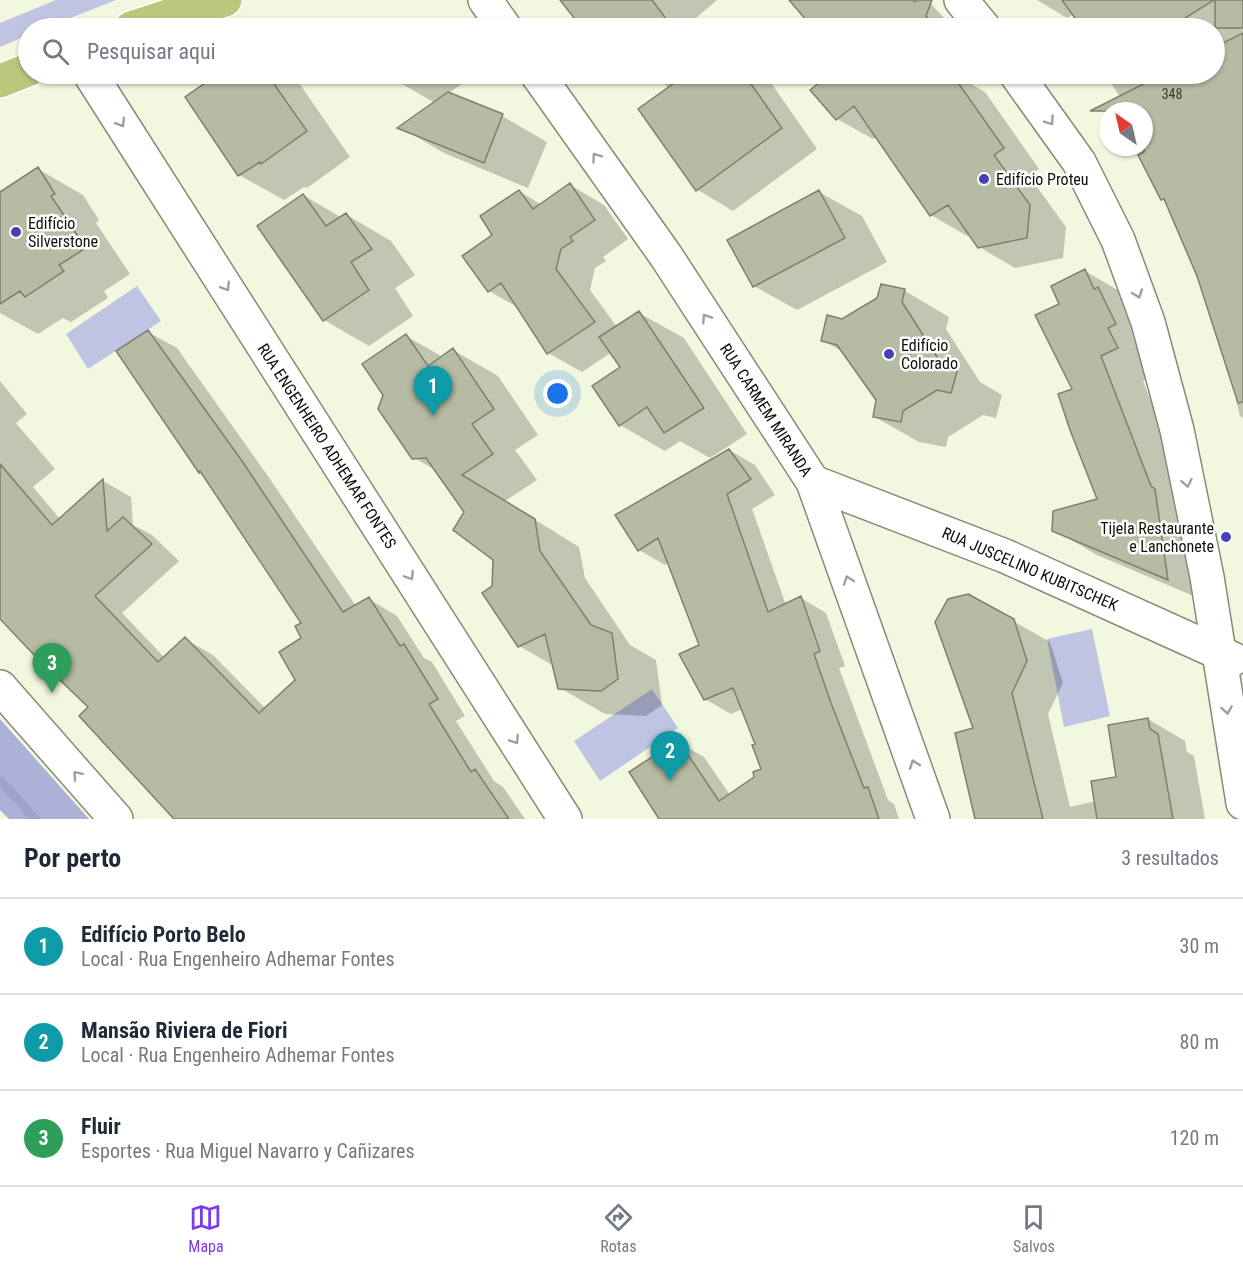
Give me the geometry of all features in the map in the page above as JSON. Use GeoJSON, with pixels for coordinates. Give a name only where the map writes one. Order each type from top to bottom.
{"type":"FeatureCollection","features":[{"type":"Feature","properties":{"kind":"main road"},"geometry":{"type":"LineString","coordinates":[[162,18],[225,0]]}},
{"type":"Feature","properties":{"kind":"main road"},"geometry":{"type":"LineString","coordinates":[[0,81],[18,74]]}},
{"type":"Feature","properties":{"kind":"street"},"geometry":{"type":"LineString","coordinates":[[485,0],[498,18]]}},
{"type":"Feature","properties":{"kind":"street"},"geometry":{"type":"LineString","coordinates":[[961,0],[976,18]]}},
{"type":"Feature","properties":{"kind":"street","name":"RUA ENGENHEIRO ADHEMAR FONTES"},"geometry":{"type":"LineString","coordinates":[[96,84],[565,819]]}},
{"type":"Feature","properties":{"kind":"street","name":"RUA CARMEM MIRANDA"},"geometry":{"type":"LineString","coordinates":[[544,84],[666,256],[813,482],[933,819]]}},
{"type":"Feature","properties":{"kind":"street"},"geometry":{"type":"LineString","coordinates":[[1023,84],[1079,162],[1118,240],[1148,322],[1177,430],[1207,577],[1230,658],[1243,803]]}},
{"type":"Feature","properties":{"kind":"street","name":"RUA JUSCELINO KUBITSCHEK"},"geometry":{"type":"LineString","coordinates":[[813,482],[1005,556],[1230,658]]}},
{"type":"Feature","properties":{"kind":"street"},"geometry":{"type":"LineString","coordinates":[[0,687],[116,819]]}},
{"type":"Feature","properties":{"kind":"shaded area"},"geometry":{"type":"Polygon","coordinates":[[[56,0],[116,0],[70,18],[18,18],[18,39],[0,47],[0,23],[56,0]]]}},
{"type":"Feature","properties":{"kind":"shaded area"},"geometry":{"type":"Polygon","coordinates":[[[137,286],[161,321],[88,369],[66,334],[137,286]]]}},
{"type":"Feature","properties":{"kind":"shaded area"},"geometry":{"type":"Polygon","coordinates":[[[1092,629],[1110,716],[1064,727],[1047,639],[1092,629]]]}},
{"type":"Feature","properties":{"kind":"shaded area"},"geometry":{"type":"Polygon","coordinates":[[[652,689],[678,728],[600,781],[574,741],[652,689]]]}},
{"type":"Feature","properties":{"kind":"shaded area"},"geometry":{"type":"Polygon","coordinates":[[[0,719],[89,819],[9,819],[0,810],[0,719]]]}},
{"type":"Feature","properties":{"kind":"building"},"geometry":{"type":"Polygon","coordinates":[[[560,0],[652,0],[666,18],[574,18],[560,0]]]}},
{"type":"Feature","properties":{"kind":"building"},"geometry":{"type":"Polygon","coordinates":[[[789,0],[913,0],[915,2],[932,0],[926,16],[928,18],[804,18],[789,0]]]}},
{"type":"Feature","properties":{"kind":"building"},"geometry":{"type":"Polygon","coordinates":[[[1062,0],[1214,0],[1185,18],[1075,18],[1062,0]]]}},
{"type":"Feature","properties":{"kind":"building"},"geometry":{"type":"Polygon","coordinates":[[[1215,0],[1243,0],[1243,28],[1225,28],[1225,18],[1215,18],[1215,0]]]}},
{"type":"Feature","properties":{"kind":"building"},"geometry":{"type":"Polygon","coordinates":[[[1243,33],[1243,402],[1238,403],[1197,276],[1164,199],[1161,200],[1139,156],[1153,156],[1153,102],[1108,102],[1143,84],[1225,84],[1225,42],[1243,33]]]}},
{"type":"Feature","properties":{"kind":"building"},"geometry":{"type":"Polygon","coordinates":[[[204,84],[274,84],[307,131],[261,164],[260,162],[238,176],[185,97],[204,84]]]}},
{"type":"Feature","properties":{"kind":"building"},"geometry":{"type":"Polygon","coordinates":[[[673,84],[751,84],[782,128],[696,191],[638,109],[673,84]]]}},
{"type":"Feature","properties":{"kind":"building"},"geometry":{"type":"Polygon","coordinates":[[[818,84],[959,84],[1004,148],[994,155],[1030,205],[1027,238],[978,248],[948,205],[930,216],[854,106],[836,120],[810,90],[818,84]]]}},
{"type":"Feature","properties":{"kind":"building"},"geometry":{"type":"Polygon","coordinates":[[[448,92],[503,114],[484,163],[397,128],[448,92]]]}},
{"type":"Feature","properties":{"kind":"building","name":"Edifício Silverstone"},"geometry":{"type":"Polygon","coordinates":[[[38,167],[55,194],[51,196],[86,248],[59,265],[64,271],[25,297],[20,291],[0,304],[0,192],[38,167]]]}},
{"type":"Feature","properties":{"kind":"building"},"geometry":{"type":"Polygon","coordinates":[[[570,183],[595,220],[570,237],[573,241],[561,249],[556,269],[595,322],[547,354],[501,283],[488,292],[462,256],[492,235],[480,216],[519,190],[533,209],[570,183]]]}},
{"type":"Feature","properties":{"kind":"building"},"geometry":{"type":"Polygon","coordinates":[[[819,190],[845,238],[753,287],[727,240],[819,190]]]}},
{"type":"Feature","properties":{"kind":"building"},"geometry":{"type":"Polygon","coordinates":[[[303,194],[326,226],[346,213],[372,249],[351,262],[369,290],[323,321],[257,226],[303,194]]]}},
{"type":"Feature","properties":{"kind":"building"},"geometry":{"type":"Polygon","coordinates":[[[1085,269],[1094,289],[1098,287],[1116,324],[1108,328],[1118,348],[1101,356],[1151,486],[1155,489],[1168,580],[1052,531],[1053,511],[1097,499],[1058,394],[1072,389],[1035,315],[1059,304],[1051,286],[1085,269]]]}},
{"type":"Feature","properties":{"kind":"building","name":"Edifício Colorado"},"geometry":{"type":"Polygon","coordinates":[[[881,284],[905,289],[902,302],[941,363],[958,368],[951,393],[937,390],[903,411],[901,422],[873,417],[876,400],[837,345],[821,341],[827,315],[842,319],[877,298],[881,284]]]}},
{"type":"Feature","properties":{"kind":"building"},"geometry":{"type":"Polygon","coordinates":[[[639,311],[704,408],[664,433],[647,407],[619,426],[592,386],[620,367],[599,337],[639,311]]]}},
{"type":"Feature","properties":{"kind":"building"},"geometry":{"type":"Polygon","coordinates":[[[148,330],[242,461],[343,612],[369,597],[400,646],[404,644],[438,699],[429,704],[471,772],[475,769],[509,819],[174,819],[79,716],[88,707],[0,619],[0,464],[52,525],[103,479],[107,531],[123,517],[152,544],[95,596],[158,662],[185,637],[259,713],[295,680],[279,652],[301,638],[295,626],[301,623],[200,471],[199,473],[116,351],[148,330]]]}},
{"type":"Feature","properties":{"kind":"building"},"geometry":{"type":"Polygon","coordinates":[[[406,334],[428,366],[453,348],[494,409],[472,424],[493,454],[462,475],[535,519],[540,551],[591,625],[612,633],[618,679],[601,691],[558,689],[545,634],[518,647],[482,593],[492,586],[493,560],[453,530],[464,512],[426,458],[412,459],[378,409],[383,395],[362,364],[406,334]]]}},
{"type":"Feature","properties":{"kind":"building"},"geometry":{"type":"Polygon","coordinates":[[[729,449],[751,479],[727,494],[768,612],[801,596],[820,651],[814,654],[831,703],[864,788],[868,787],[879,819],[659,819],[629,772],[678,740],[719,801],[754,777],[753,772],[761,769],[752,745],[755,744],[733,688],[704,700],[679,654],[699,645],[658,538],[638,551],[615,515],[729,449]]]}},
{"type":"Feature","properties":{"kind":"building"},"geometry":{"type":"Polygon","coordinates":[[[968,594],[1014,619],[1027,661],[1012,693],[1043,819],[975,819],[955,733],[973,728],[935,622],[948,599],[968,594]]]}},
{"type":"Feature","properties":{"kind":"building"},"geometry":{"type":"Polygon","coordinates":[[[1148,718],[1150,729],[1158,734],[1173,819],[1097,819],[1091,781],[1116,777],[1108,725],[1148,718]]]}},
{"type":"Feature","properties":{"kind":"waterway"},"geometry":{"type":"LineString","coordinates":[[0,780],[35,819]]}},
{"type":"Feature","properties":{"kind":"place","name":"Edifício Proteu"},"geometry":{"type":"Point","coordinates":[984,179]}},
{"type":"Feature","properties":{"kind":"place","name":"Edifício Silverstone"},"geometry":{"type":"Point","coordinates":[16,232]}},
{"type":"Feature","properties":{"kind":"place","name":"Edifício Colorado"},"geometry":{"type":"Point","coordinates":[889,354]}},
{"type":"Feature","properties":{"kind":"place","name":"Edifício Porto Belo"},"geometry":{"type":"Point","coordinates":[433,416]}},
{"type":"Feature","properties":{"kind":"place","name":"Tijela Restaurante e Lanchonete"},"geometry":{"type":"Point","coordinates":[1226,537]}},
{"type":"Feature","properties":{"kind":"place","name":"Fluir"},"geometry":{"type":"Point","coordinates":[52,693]}},
{"type":"Feature","properties":{"kind":"place","name":"Mansão Riviera de Fiori"},"geometry":{"type":"Point","coordinates":[670,781]}}]}
